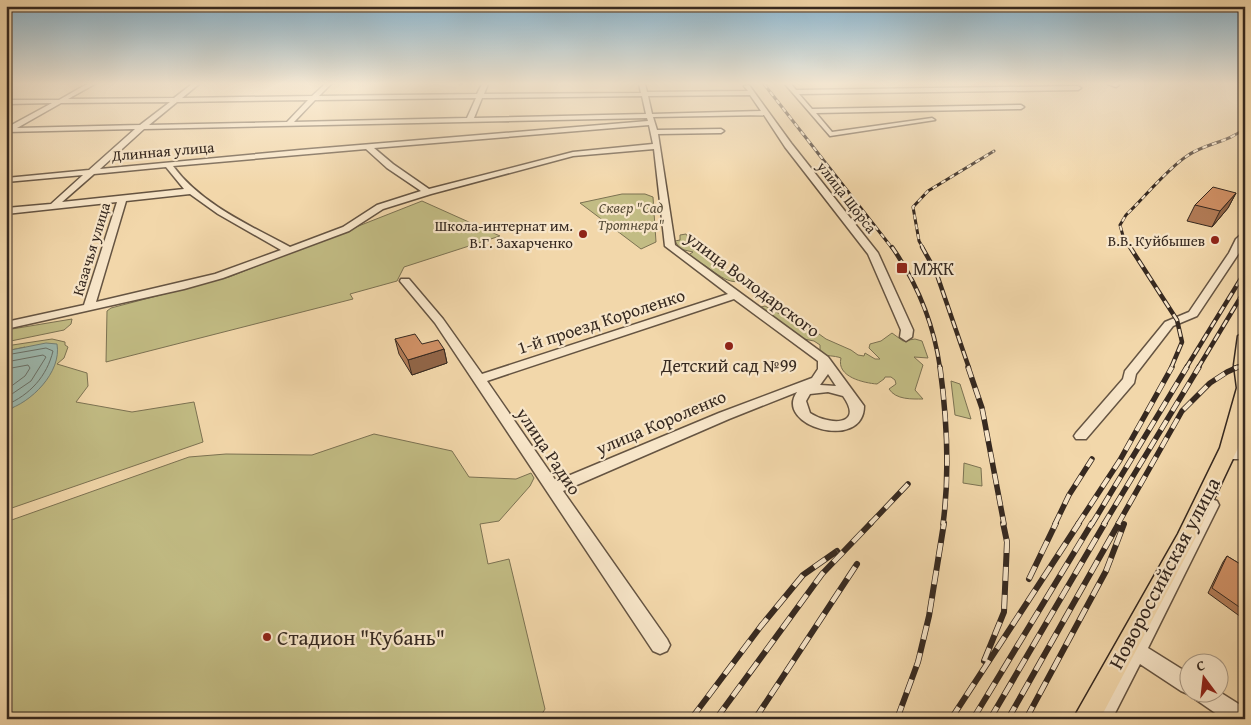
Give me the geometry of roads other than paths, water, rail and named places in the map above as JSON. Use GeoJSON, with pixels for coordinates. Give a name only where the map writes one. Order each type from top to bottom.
{"type":"FeatureCollection","features":[{"type":"Feature","properties":{"kind":"main road","name":"Новороссийская улица"},"geometry":{"type":"LineString","coordinates":[[1086,719],[1132,648],[1229,448],[1245,388],[1245,336]]}},
{"type":"Feature","properties":{"kind":"street"},"geometry":{"type":"LineString","coordinates":[[7,130],[30,118]]}},
{"type":"Feature","properties":{"kind":"street"},"geometry":{"type":"LineString","coordinates":[[53,206],[153,118]]}},
{"type":"Feature","properties":{"kind":"street"},"geometry":{"type":"LineString","coordinates":[[290,122],[294,118]]}},
{"type":"Feature","properties":{"kind":"street","name":"улица Володарского"},"geometry":{"type":"LineString","coordinates":[[650,118],[657,146],[670,246],[824,360],[854,400],[858,411],[854,420],[837,426],[828,426],[811,421],[799,407],[800,397],[805,391]]}},
{"type":"Feature","properties":{"kind":"street"},"geometry":{"type":"LineString","coordinates":[[651,123],[710,118]]}},
{"type":"Feature","properties":{"kind":"street","name":"улица Щорса"},"geometry":{"type":"LineString","coordinates":[[770,118],[873,252],[907,330],[906,337]]}},
{"type":"Feature","properties":{"kind":"street","name":"улица Щорса"},"geometry":{"type":"LineString","coordinates":[[817,118],[830,134],[932,120],[929,118]]}},
{"type":"Feature","properties":{"kind":"street"},"geometry":{"type":"LineString","coordinates":[[7,130],[470,119],[651,123],[721,131]]}},
{"type":"Feature","properties":{"kind":"street","name":"Длинная улица"},"geometry":{"type":"LineString","coordinates":[[6,180],[651,123]]}},
{"type":"Feature","properties":{"kind":"street"},"geometry":{"type":"LineString","coordinates":[[6,326],[184,286],[219,276],[346,228],[380,207],[428,192],[573,154],[657,146]]}},
{"type":"Feature","properties":{"kind":"street"},"geometry":{"type":"LineString","coordinates":[[368,147],[390,166],[428,192]]}},
{"type":"Feature","properties":{"kind":"street"},"geometry":{"type":"LineString","coordinates":[[168,165],[175,177],[190,191],[287,249]]}},
{"type":"Feature","properties":{"kind":"street","name":"Казачья улица"},"geometry":{"type":"LineString","coordinates":[[6,210],[190,191]]}},
{"type":"Feature","properties":{"kind":"street","name":"Казачья улица"},"geometry":{"type":"LineString","coordinates":[[89,307],[122,199]]}},
{"type":"Feature","properties":{"kind":"street"},"geometry":{"type":"LineString","coordinates":[[1080,436],[1129,380],[1130,374],[1169,324],[1193,314],[1245,234]]}},
{"type":"Feature","properties":{"kind":"street","name":"улица Радио"},"geometry":{"type":"LineString","coordinates":[[405,281],[438,321],[660,645]]}},
{"type":"Feature","properties":{"kind":"street","name":"1-й проезд Короленко"},"geometry":{"type":"LineString","coordinates":[[478,380],[735,295]]}},
{"type":"Feature","properties":{"kind":"street"},"geometry":{"type":"LineString","coordinates":[[805,391],[818,380],[825,368],[824,360]]}},
{"type":"Feature","properties":{"kind":"street","name":"улица Короленко"},"geometry":{"type":"LineString","coordinates":[[552,489],[786,391],[818,380]]}},
{"type":"Feature","properties":{"kind":"street"},"geometry":{"type":"LineString","coordinates":[[805,391],[828,388],[848,393]]}},
{"type":"Feature","properties":{"kind":"street","name":"улица Короленко"},"geometry":{"type":"LineString","coordinates":[[786,391],[805,391]]}},
{"type":"Feature","properties":{"kind":"street","name":"Новороссийская улица"},"geometry":{"type":"LineString","coordinates":[[1101,719],[1132,648],[1194,541],[1245,428]]}},
{"type":"Feature","properties":{"kind":"street"},"geometry":{"type":"LineString","coordinates":[[1132,648],[1178,678]]}},
{"type":"Feature","properties":{"kind":"street"},"geometry":{"type":"LineString","coordinates":[[1217,702],[1243,719]]}},
{"type":"Feature","properties":{"kind":"water"},"geometry":{"type":"Polygon","coordinates":[[[46,343],[57,344],[55,365],[50,375],[43,385],[25,401],[6,410],[6,351],[46,343]]]}},
{"type":"Feature","properties":{"kind":"railway"},"geometry":{"type":"LineString","coordinates":[[790,118],[892,248]]}},
{"type":"Feature","properties":{"kind":"railway"},"geometry":{"type":"LineString","coordinates":[[1131,248],[1123,236],[1120,225],[1126,215],[1179,162],[1201,148],[1231,137],[1245,128]]}},
{"type":"Feature","properties":{"kind":"railway"},"geometry":{"type":"LineString","coordinates":[[923,248],[919,241],[913,207],[928,191],[994,151]]}},
{"type":"Feature","properties":{"kind":"railway"},"geometry":{"type":"LineString","coordinates":[[892,247],[917,290],[929,320],[940,368]]}},
{"type":"Feature","properties":{"kind":"railway"},"geometry":{"type":"LineString","coordinates":[[922,247],[936,272],[969,368]]}},
{"type":"Feature","properties":{"kind":"railway"},"geometry":{"type":"LineString","coordinates":[[1130,247],[1177,320],[1182,342],[1171,368]]}},
{"type":"Feature","properties":{"kind":"railway"},"geometry":{"type":"LineString","coordinates":[[1186,368],[1245,272]]}},
{"type":"Feature","properties":{"kind":"railway"},"geometry":{"type":"LineString","coordinates":[[1198,368],[1245,290]]}},
{"type":"Feature","properties":{"kind":"railway"},"geometry":{"type":"LineString","coordinates":[[1234,368],[1245,365]]}},
{"type":"Feature","properties":{"kind":"railway"},"geometry":{"type":"LineString","coordinates":[[940,367],[947,446],[943,524]]}},
{"type":"Feature","properties":{"kind":"railway"},"geometry":{"type":"LineString","coordinates":[[968,367],[982,408],[1004,524]]}},
{"type":"Feature","properties":{"kind":"railway"},"geometry":{"type":"LineString","coordinates":[[1078,524],[1120,460],[1172,367]]}},
{"type":"Feature","properties":{"kind":"railway"},"geometry":{"type":"LineString","coordinates":[[1092,524],[1187,367]]}},
{"type":"Feature","properties":{"kind":"railway"},"geometry":{"type":"LineString","coordinates":[[1104,524],[1199,367]]}},
{"type":"Feature","properties":{"kind":"railway"},"geometry":{"type":"LineString","coordinates":[[1118,524],[1182,411],[1210,383],[1238,367]]}},
{"type":"Feature","properties":{"kind":"railway"},"geometry":{"type":"LineString","coordinates":[[1055,524],[1069,495],[1092,459]]}},
{"type":"Feature","properties":{"kind":"railway"},"geometry":{"type":"LineString","coordinates":[[870,524],[908,484]]}},
{"type":"Feature","properties":{"kind":"railway"},"geometry":{"type":"LineString","coordinates":[[716,719],[822,574],[871,523]]}},
{"type":"Feature","properties":{"kind":"railway"},"geometry":{"type":"LineString","coordinates":[[897,719],[918,662],[929,616],[944,523]]}},
{"type":"Feature","properties":{"kind":"railway"},"geometry":{"type":"LineString","coordinates":[[984,661],[1004,612],[1007,542],[1003,523]]}},
{"type":"Feature","properties":{"kind":"railway"},"geometry":{"type":"LineString","coordinates":[[1029,579],[1056,523]]}},
{"type":"Feature","properties":{"kind":"railway"},"geometry":{"type":"LineString","coordinates":[[951,719],[1079,523]]}},
{"type":"Feature","properties":{"kind":"railway"},"geometry":{"type":"LineString","coordinates":[[973,719],[1092,523]]}},
{"type":"Feature","properties":{"kind":"railway"},"geometry":{"type":"LineString","coordinates":[[990,719],[1105,523]]}},
{"type":"Feature","properties":{"kind":"railway"},"geometry":{"type":"LineString","coordinates":[[1008,719],[1119,523]]}},
{"type":"Feature","properties":{"kind":"railway"},"geometry":{"type":"LineString","coordinates":[[1026,719],[1106,571],[1124,524]]}},
{"type":"Feature","properties":{"kind":"railway"},"geometry":{"type":"LineString","coordinates":[[691,719],[761,626],[803,575],[837,551]]}},
{"type":"Feature","properties":{"kind":"railway"},"geometry":{"type":"LineString","coordinates":[[755,719],[857,564]]}},
{"type":"Feature","properties":{"kind":"place","name":"Школа-интернат им. В.Г. Захарченко"},"geometry":{"type":"Point","coordinates":[583,234]}},
{"type":"Feature","properties":{"kind":"place","name":"В.В. Куйбышев"},"geometry":{"type":"Point","coordinates":[1215,240]}},
{"type":"Feature","properties":{"kind":"place","name":"МЖК"},"geometry":{"type":"Point","coordinates":[902,268]}},
{"type":"Feature","properties":{"kind":"place","name":"Детский сад №99"},"geometry":{"type":"Point","coordinates":[729,346]}},
{"type":"Feature","properties":{"kind":"place","name":"Стадион \"Кубань\""},"geometry":{"type":"Point","coordinates":[267,637]}},
{"type":"Feature","properties":{"kind":"park label","name":"Сквер \"Сад Тротнера\""},"geometry":{"type":"Point","coordinates":[631,216]}}]}
